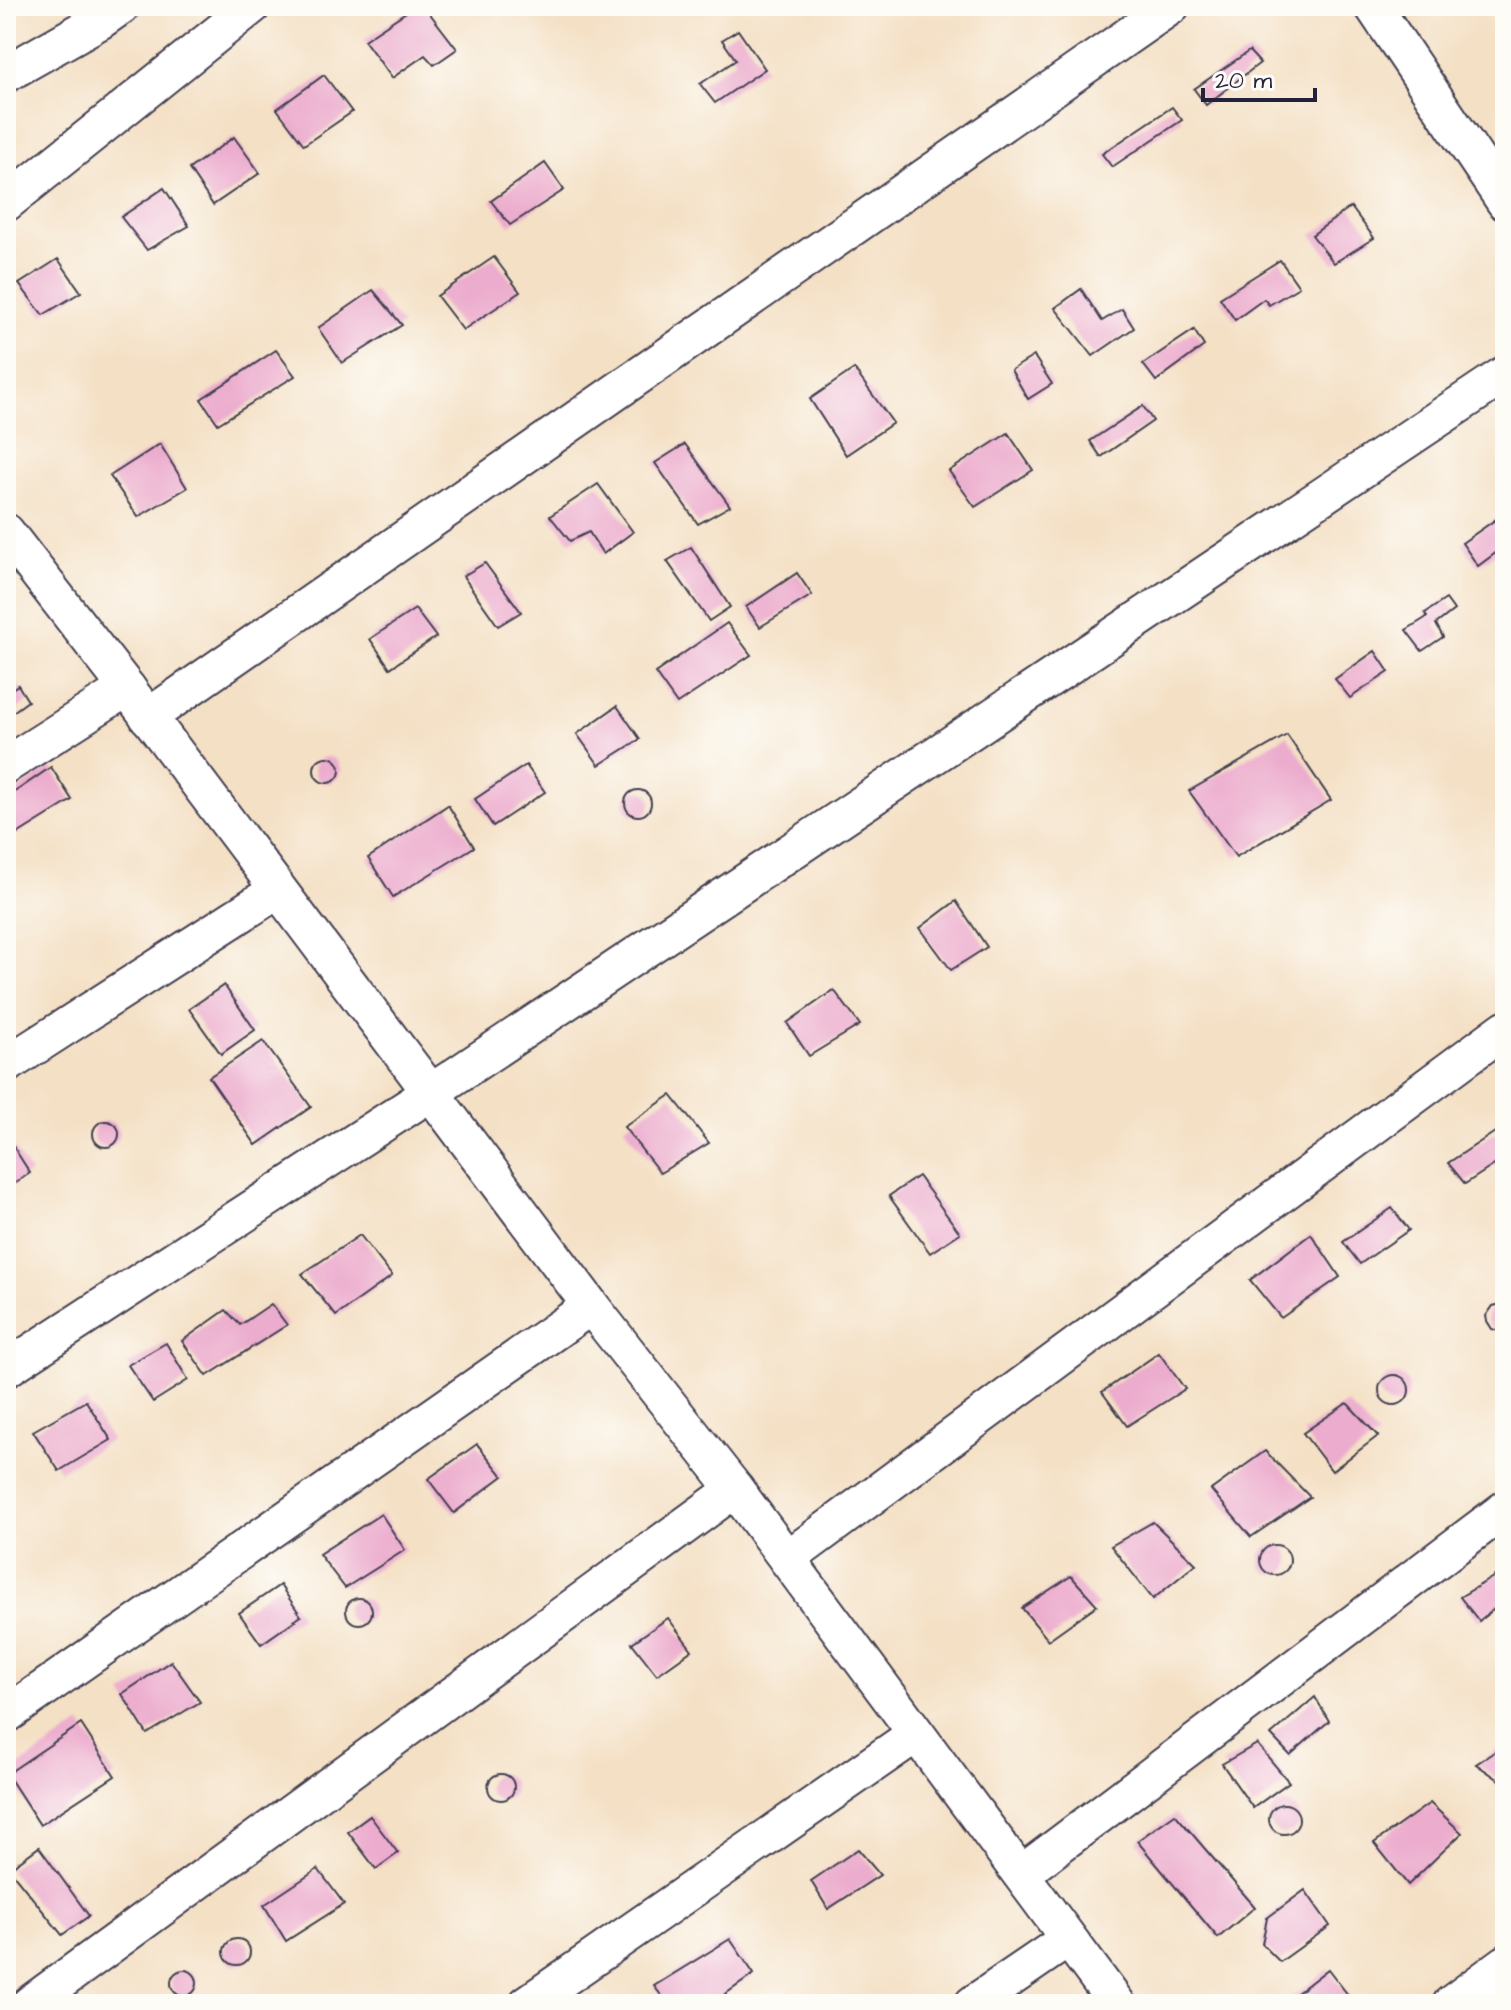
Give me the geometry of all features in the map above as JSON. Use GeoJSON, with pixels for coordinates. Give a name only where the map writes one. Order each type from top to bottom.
{"type":"FeatureCollection","features":[{"type":"Feature","properties":{"kind":"street"},"geometry":{"type":"LineString","coordinates":[[6,74],[121,6]]}},
{"type":"Feature","properties":{"kind":"street"},"geometry":{"type":"LineString","coordinates":[[6,203],[252,6]]}},
{"type":"Feature","properties":{"kind":"street"},"geometry":{"type":"LineString","coordinates":[[148,717],[1171,6]]}},
{"type":"Feature","properties":{"kind":"street"},"geometry":{"type":"LineString","coordinates":[[1373,6],[1505,202]]}},
{"type":"Feature","properties":{"kind":"street"},"geometry":{"type":"LineString","coordinates":[[6,1369],[430,1093],[1505,374]]}},
{"type":"Feature","properties":{"kind":"street"},"geometry":{"type":"LineString","coordinates":[[6,532],[127,688],[591,1306],[735,1489],[1117,2004]]}},
{"type":"Feature","properties":{"kind":"street"},"geometry":{"type":"LineString","coordinates":[[6,765],[127,688]]}},
{"type":"Feature","properties":{"kind":"street"},"geometry":{"type":"LineString","coordinates":[[6,1065],[278,890]]}},
{"type":"Feature","properties":{"kind":"street"},"geometry":{"type":"LineString","coordinates":[[787,1559],[1505,1029]]}},
{"type":"Feature","properties":{"kind":"street"},"geometry":{"type":"LineString","coordinates":[[6,1715],[591,1306]]}},
{"type":"Feature","properties":{"kind":"street"},"geometry":{"type":"LineString","coordinates":[[30,2004],[735,1489]]}},
{"type":"Feature","properties":{"kind":"street"},"geometry":{"type":"LineString","coordinates":[[1021,1874],[1505,1509]]}},
{"type":"Feature","properties":{"kind":"street"},"geometry":{"type":"LineString","coordinates":[[527,2004],[916,1734]]}},
{"type":"Feature","properties":{"kind":"street"},"geometry":{"type":"LineString","coordinates":[[973,2004],[1068,1939]]}},
{"type":"Feature","properties":{"kind":"street"},"geometry":{"type":"LineString","coordinates":[[1451,2004],[1505,1964]]}},
{"type":"Feature","properties":{"kind":"building"},"geometry":{"type":"Polygon","coordinates":[[[415,6],[424,6],[457,49],[434,65],[425,55],[392,78],[364,40],[415,6]]]}},
{"type":"Feature","properties":{"kind":"building"},"geometry":{"type":"Polygon","coordinates":[[[738,30],[765,69],[715,103],[700,84],[736,60],[722,40],[738,30]]]}},
{"type":"Feature","properties":{"kind":"building"},"geometry":{"type":"Polygon","coordinates":[[[1249,51],[1260,63],[1206,105],[1194,89],[1249,51]]]}},
{"type":"Feature","properties":{"kind":"building"},"geometry":{"type":"Polygon","coordinates":[[[324,75],[352,112],[304,145],[277,109],[324,75]]]}},
{"type":"Feature","properties":{"kind":"building"},"geometry":{"type":"Polygon","coordinates":[[[1172,107],[1182,120],[1112,167],[1102,154],[1172,107]]]}},
{"type":"Feature","properties":{"kind":"building"},"geometry":{"type":"Polygon","coordinates":[[[234,137],[260,173],[213,205],[189,169],[234,137]]]}},
{"type":"Feature","properties":{"kind":"building"},"geometry":{"type":"Polygon","coordinates":[[[545,163],[564,190],[510,225],[491,201],[545,163]]]}},
{"type":"Feature","properties":{"kind":"building"},"geometry":{"type":"Polygon","coordinates":[[[164,188],[189,226],[147,250],[121,217],[164,188]]]}},
{"type":"Feature","properties":{"kind":"building"},"geometry":{"type":"Polygon","coordinates":[[[1351,207],[1374,238],[1334,263],[1312,235],[1351,207]]]}},
{"type":"Feature","properties":{"kind":"building"},"geometry":{"type":"Polygon","coordinates":[[[494,257],[520,292],[463,330],[437,296],[494,257]]]}},
{"type":"Feature","properties":{"kind":"building"},"geometry":{"type":"Polygon","coordinates":[[[58,259],[81,292],[43,315],[19,284],[58,259]]]}},
{"type":"Feature","properties":{"kind":"building"},"geometry":{"type":"Polygon","coordinates":[[[1280,260],[1299,287],[1269,305],[1264,299],[1235,320],[1220,298],[1280,260]]]}},
{"type":"Feature","properties":{"kind":"building"},"geometry":{"type":"Polygon","coordinates":[[[1081,289],[1102,321],[1122,309],[1134,328],[1093,356],[1055,308],[1081,289]]]}},
{"type":"Feature","properties":{"kind":"building"},"geometry":{"type":"Polygon","coordinates":[[[373,290],[402,325],[342,363],[318,328],[373,290]]]}},
{"type":"Feature","properties":{"kind":"building"},"geometry":{"type":"Polygon","coordinates":[[[1194,330],[1204,346],[1156,381],[1143,364],[1194,330]]]}},
{"type":"Feature","properties":{"kind":"building"},"geometry":{"type":"Polygon","coordinates":[[[276,350],[295,376],[218,424],[201,399],[276,350]]]}},
{"type":"Feature","properties":{"kind":"building"},"geometry":{"type":"Polygon","coordinates":[[[1034,356],[1052,384],[1028,399],[1011,370],[1034,356]]]}},
{"type":"Feature","properties":{"kind":"building"},"geometry":{"type":"Polygon","coordinates":[[[854,369],[893,423],[846,455],[810,399],[854,369]]]}},
{"type":"Feature","properties":{"kind":"building"},"geometry":{"type":"Polygon","coordinates":[[[1143,406],[1153,421],[1101,457],[1090,441],[1143,406]]]}},
{"type":"Feature","properties":{"kind":"building"},"geometry":{"type":"Polygon","coordinates":[[[1008,433],[1033,470],[975,507],[949,471],[1008,433]]]}},
{"type":"Feature","properties":{"kind":"building"},"geometry":{"type":"Polygon","coordinates":[[[160,444],[187,488],[138,517],[110,476],[160,444]]]}},
{"type":"Feature","properties":{"kind":"building"},"geometry":{"type":"Polygon","coordinates":[[[685,444],[730,506],[698,524],[655,463],[685,444]]]}},
{"type":"Feature","properties":{"kind":"building"},"geometry":{"type":"Polygon","coordinates":[[[598,484],[633,532],[603,554],[589,532],[570,541],[550,516],[598,484]]]}},
{"type":"Feature","properties":{"kind":"building"},"geometry":{"type":"Polygon","coordinates":[[[1505,513],[1505,546],[1478,566],[1462,543],[1505,513]]]}},
{"type":"Feature","properties":{"kind":"building"},"geometry":{"type":"Polygon","coordinates":[[[691,547],[730,607],[709,621],[667,561],[691,547]]]}},
{"type":"Feature","properties":{"kind":"building"},"geometry":{"type":"Polygon","coordinates":[[[485,563],[521,612],[498,626],[463,576],[485,563]]]}},
{"type":"Feature","properties":{"kind":"building"},"geometry":{"type":"Polygon","coordinates":[[[797,573],[812,595],[760,627],[746,607],[797,573]]]}},
{"type":"Feature","properties":{"kind":"building"},"geometry":{"type":"Polygon","coordinates":[[[1446,599],[1454,610],[1436,624],[1443,637],[1422,651],[1406,630],[1427,617],[1425,613],[1446,599]]]}},
{"type":"Feature","properties":{"kind":"building"},"geometry":{"type":"Polygon","coordinates":[[[415,609],[436,637],[390,668],[370,639],[415,609]]]}},
{"type":"Feature","properties":{"kind":"building"},"geometry":{"type":"Polygon","coordinates":[[[727,623],[751,655],[677,704],[655,673],[727,623]]]}},
{"type":"Feature","properties":{"kind":"building"},"geometry":{"type":"Polygon","coordinates":[[[1375,651],[1389,672],[1350,698],[1335,679],[1375,651]]]}},
{"type":"Feature","properties":{"kind":"building"},"geometry":{"type":"Polygon","coordinates":[[[18,685],[28,701],[6,717],[6,693],[18,685]]]}},
{"type":"Feature","properties":{"kind":"building"},"geometry":{"type":"Polygon","coordinates":[[[617,706],[640,739],[599,765],[577,734],[617,706]]]}},
{"type":"Feature","properties":{"kind":"building"},"geometry":{"type":"Polygon","coordinates":[[[1287,735],[1331,800],[1236,857],[1189,791],[1287,735]]]}},
{"type":"Feature","properties":{"kind":"building"},"geometry":{"type":"Polygon","coordinates":[[[327,757],[336,761],[340,770],[336,779],[327,783],[318,779],[314,770],[318,761],[327,757]]]}},
{"type":"Feature","properties":{"kind":"building"},"geometry":{"type":"Polygon","coordinates":[[[526,765],[545,792],[493,826],[475,799],[526,765]]]}},
{"type":"Feature","properties":{"kind":"building"},"geometry":{"type":"Polygon","coordinates":[[[51,767],[72,800],[6,841],[6,798],[51,767]]]}},
{"type":"Feature","properties":{"kind":"building"},"geometry":{"type":"Polygon","coordinates":[[[638,790],[647,794],[651,803],[647,812],[638,816],[629,812],[625,803],[629,794],[638,790]]]}},
{"type":"Feature","properties":{"kind":"building"},"geometry":{"type":"Polygon","coordinates":[[[448,805],[474,847],[393,897],[368,858],[448,805]]]}},
{"type":"Feature","properties":{"kind":"building"},"geometry":{"type":"Polygon","coordinates":[[[956,901],[987,947],[951,970],[920,928],[956,901]]]}},
{"type":"Feature","properties":{"kind":"building"},"geometry":{"type":"Polygon","coordinates":[[[224,985],[255,1030],[221,1054],[189,1009],[224,985]]]}},
{"type":"Feature","properties":{"kind":"building"},"geometry":{"type":"Polygon","coordinates":[[[834,990],[860,1025],[809,1056],[787,1023],[834,990]]]}},
{"type":"Feature","properties":{"kind":"building"},"geometry":{"type":"Polygon","coordinates":[[[263,1041],[311,1107],[256,1145],[209,1077],[263,1041]]]}},
{"type":"Feature","properties":{"kind":"building"},"geometry":{"type":"Polygon","coordinates":[[[671,1095],[709,1143],[660,1173],[624,1127],[671,1095]]]}},
{"type":"Feature","properties":{"kind":"building"},"geometry":{"type":"Polygon","coordinates":[[[106,1121],[115,1125],[119,1134],[115,1143],[106,1147],[97,1143],[93,1134],[97,1125],[106,1121]]]}},
{"type":"Feature","properties":{"kind":"building"},"geometry":{"type":"Polygon","coordinates":[[[1495,1132],[1505,1146],[1505,1158],[1465,1184],[1448,1163],[1495,1132]]]}},
{"type":"Feature","properties":{"kind":"building"},"geometry":{"type":"Polygon","coordinates":[[[6,1135],[30,1173],[6,1189],[6,1135]]]}},
{"type":"Feature","properties":{"kind":"building"},"geometry":{"type":"Polygon","coordinates":[[[918,1176],[960,1233],[930,1253],[889,1196],[918,1176]]]}},
{"type":"Feature","properties":{"kind":"building"},"geometry":{"type":"Polygon","coordinates":[[[1392,1208],[1409,1230],[1360,1264],[1343,1242],[1392,1208]]]}},
{"type":"Feature","properties":{"kind":"building"},"geometry":{"type":"Polygon","coordinates":[[[1311,1234],[1340,1277],[1281,1318],[1250,1280],[1311,1234]]]}},
{"type":"Feature","properties":{"kind":"building"},"geometry":{"type":"Polygon","coordinates":[[[360,1235],[392,1276],[336,1316],[302,1274],[360,1235]]]}},
{"type":"Feature","properties":{"kind":"building"},"geometry":{"type":"Polygon","coordinates":[[[271,1304],[287,1325],[207,1376],[182,1341],[226,1310],[240,1325],[271,1304]]]}},
{"type":"Feature","properties":{"kind":"building"},"geometry":{"type":"Polygon","coordinates":[[[1505,1305],[1505,1331],[1501,1332],[1492,1329],[1486,1316],[1493,1306],[1505,1305]]]}},
{"type":"Feature","properties":{"kind":"building"},"geometry":{"type":"Polygon","coordinates":[[[166,1343],[188,1380],[153,1402],[128,1365],[166,1343]]]}},
{"type":"Feature","properties":{"kind":"building"},"geometry":{"type":"Polygon","coordinates":[[[1159,1353],[1185,1389],[1127,1426],[1102,1392],[1159,1353]]]}},
{"type":"Feature","properties":{"kind":"building"},"geometry":{"type":"Polygon","coordinates":[[[1394,1375],[1405,1379],[1409,1390],[1405,1401],[1394,1405],[1383,1401],[1379,1390],[1383,1379],[1394,1375]]]}},
{"type":"Feature","properties":{"kind":"building"},"geometry":{"type":"Polygon","coordinates":[[[86,1401],[111,1440],[59,1471],[33,1431],[86,1401]]]}},
{"type":"Feature","properties":{"kind":"building"},"geometry":{"type":"Polygon","coordinates":[[[1347,1403],[1378,1436],[1332,1471],[1303,1433],[1347,1403]]]}},
{"type":"Feature","properties":{"kind":"building"},"geometry":{"type":"Polygon","coordinates":[[[477,1444],[503,1476],[454,1513],[428,1479],[477,1444]]]}},
{"type":"Feature","properties":{"kind":"building"},"geometry":{"type":"Polygon","coordinates":[[[1265,1451],[1310,1497],[1251,1537],[1211,1490],[1265,1451]]]}},
{"type":"Feature","properties":{"kind":"building"},"geometry":{"type":"Polygon","coordinates":[[[381,1514],[405,1550],[345,1588],[319,1554],[381,1514]]]}},
{"type":"Feature","properties":{"kind":"building"},"geometry":{"type":"Polygon","coordinates":[[[1153,1522],[1196,1564],[1153,1599],[1111,1546],[1153,1522]]]}},
{"type":"Feature","properties":{"kind":"building"},"geometry":{"type":"Polygon","coordinates":[[[1275,1545],[1285,1550],[1290,1560],[1285,1570],[1275,1575],[1265,1570],[1260,1560],[1265,1550],[1275,1545]]]}},
{"type":"Feature","properties":{"kind":"building"},"geometry":{"type":"Polygon","coordinates":[[[1503,1571],[1505,1600],[1479,1621],[1460,1597],[1503,1571]]]}},
{"type":"Feature","properties":{"kind":"building"},"geometry":{"type":"Polygon","coordinates":[[[1071,1576],[1097,1605],[1048,1640],[1022,1608],[1071,1576]]]}},
{"type":"Feature","properties":{"kind":"building"},"geometry":{"type":"Polygon","coordinates":[[[280,1585],[301,1616],[261,1644],[239,1613],[280,1585]]]}},
{"type":"Feature","properties":{"kind":"building"},"geometry":{"type":"Polygon","coordinates":[[[359,1598],[368,1602],[372,1611],[368,1620],[359,1624],[350,1620],[346,1611],[350,1602],[359,1598]]]}},
{"type":"Feature","properties":{"kind":"building"},"geometry":{"type":"Polygon","coordinates":[[[668,1618],[692,1650],[657,1675],[632,1643],[668,1618]]]}},
{"type":"Feature","properties":{"kind":"building"},"geometry":{"type":"Polygon","coordinates":[[[171,1661],[200,1702],[147,1734],[122,1694],[171,1661]]]}},
{"type":"Feature","properties":{"kind":"building"},"geometry":{"type":"Polygon","coordinates":[[[1315,1697],[1329,1721],[1290,1755],[1271,1735],[1315,1697]]]}},
{"type":"Feature","properties":{"kind":"building"},"geometry":{"type":"Polygon","coordinates":[[[81,1724],[115,1776],[40,1825],[7,1774],[81,1724]]]}},
{"type":"Feature","properties":{"kind":"building"},"geometry":{"type":"Polygon","coordinates":[[[1257,1744],[1289,1782],[1253,1808],[1222,1764],[1257,1744]]]}},
{"type":"Feature","properties":{"kind":"building"},"geometry":{"type":"Polygon","coordinates":[[[1505,1745],[1505,1784],[1476,1764],[1505,1745]]]}},
{"type":"Feature","properties":{"kind":"building"},"geometry":{"type":"Polygon","coordinates":[[[501,1774],[510,1778],[514,1787],[510,1796],[501,1800],[492,1796],[488,1787],[492,1778],[501,1774]]]}},
{"type":"Feature","properties":{"kind":"building"},"geometry":{"type":"Polygon","coordinates":[[[1430,1803],[1462,1833],[1408,1885],[1374,1843],[1430,1803]]]}},
{"type":"Feature","properties":{"kind":"building"},"geometry":{"type":"Polygon","coordinates":[[[1284,1804],[1290,1805],[1298,1813],[1298,1825],[1290,1833],[1284,1834],[1278,1833],[1270,1825],[1269,1819],[1270,1813],[1278,1805],[1284,1804]]]}},
{"type":"Feature","properties":{"kind":"building"},"geometry":{"type":"Polygon","coordinates":[[[1175,1814],[1255,1907],[1218,1938],[1137,1841],[1175,1814]]]}},
{"type":"Feature","properties":{"kind":"building"},"geometry":{"type":"Polygon","coordinates":[[[370,1816],[398,1853],[376,1869],[348,1832],[370,1816]]]}},
{"type":"Feature","properties":{"kind":"building"},"geometry":{"type":"Polygon","coordinates":[[[39,1847],[89,1916],[62,1935],[9,1869],[39,1847]]]}},
{"type":"Feature","properties":{"kind":"building"},"geometry":{"type":"Polygon","coordinates":[[[858,1849],[880,1875],[828,1909],[811,1881],[858,1849]]]}},
{"type":"Feature","properties":{"kind":"building"},"geometry":{"type":"Polygon","coordinates":[[[318,1869],[344,1904],[286,1941],[264,1905],[318,1869]]]}},
{"type":"Feature","properties":{"kind":"building"},"geometry":{"type":"Polygon","coordinates":[[[1305,1890],[1330,1926],[1280,1962],[1262,1944],[1267,1918],[1305,1890]]]}},
{"type":"Feature","properties":{"kind":"building"},"geometry":{"type":"Polygon","coordinates":[[[237,1939],[246,1943],[250,1952],[246,1961],[237,1965],[228,1961],[224,1952],[228,1943],[237,1939]]]}},
{"type":"Feature","properties":{"kind":"building"},"geometry":{"type":"Polygon","coordinates":[[[730,1939],[754,1974],[711,2004],[668,2004],[654,1986],[730,1939]]]}},
{"type":"Feature","properties":{"kind":"building"},"geometry":{"type":"Polygon","coordinates":[[[1328,1969],[1355,2004],[1283,2004],[1328,1969]]]}},
{"type":"Feature","properties":{"kind":"building"},"geometry":{"type":"Polygon","coordinates":[[[184,1970],[193,1974],[197,1983],[193,1992],[184,1996],[175,1992],[171,1983],[175,1974],[184,1970]]]}}]}
